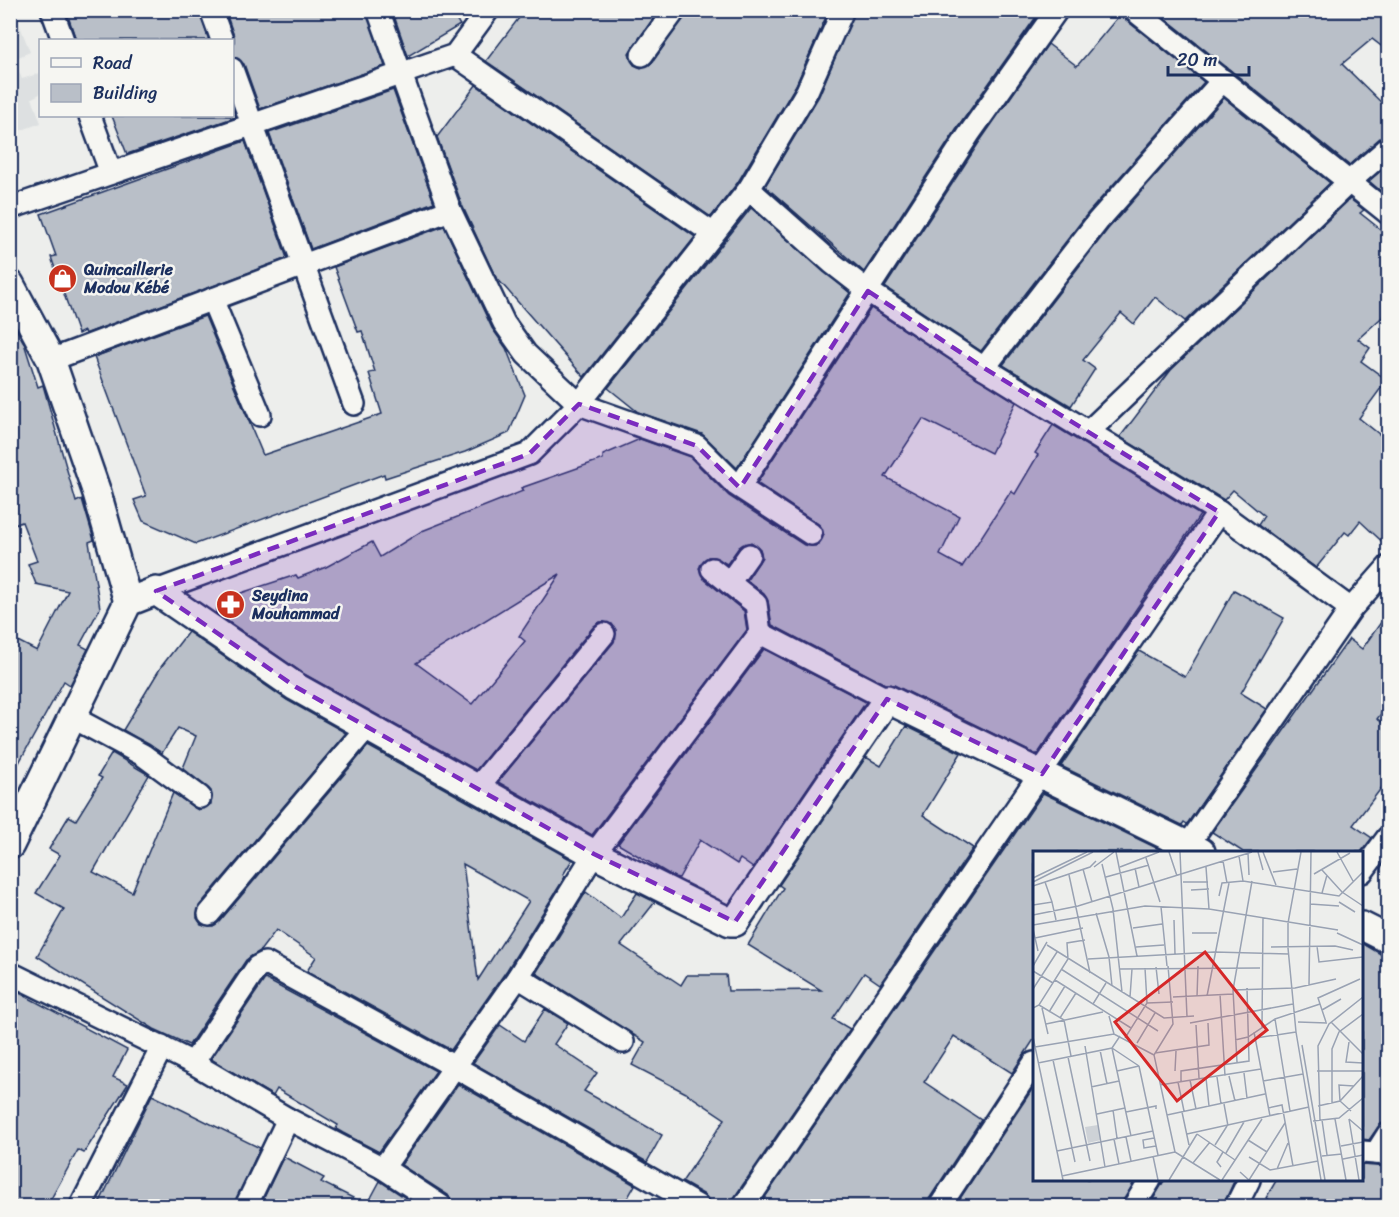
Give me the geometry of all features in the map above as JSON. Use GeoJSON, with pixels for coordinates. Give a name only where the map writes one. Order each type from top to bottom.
{"type":"FeatureCollection","features":[{"type":"Feature","properties":{"kind":"street"},"geometry":{"type":"LineString","coordinates":[[52,10],[63,39]]}},
{"type":"Feature","properties":{"kind":"street"},"geometry":{"type":"LineString","coordinates":[[211,10],[222,39]]}},
{"type":"Feature","properties":{"kind":"street"},"geometry":{"type":"LineString","coordinates":[[378,10],[450,210],[510,333],[552,381],[579,404],[692,444],[740,486],[811,534]]}},
{"type":"Feature","properties":{"kind":"street"},"geometry":{"type":"LineString","coordinates":[[10,208],[455,55],[488,10]]}},
{"type":"Feature","properties":{"kind":"street"},"geometry":{"type":"LineString","coordinates":[[642,55],[675,10]]}},
{"type":"Feature","properties":{"kind":"street"},"geometry":{"type":"LineString","coordinates":[[128,602],[530,454],[579,404],[749,189],[807,91],[843,10]]}},
{"type":"Feature","properties":{"kind":"street"},"geometry":{"type":"LineString","coordinates":[[740,486],[969,134],[1057,10]]}},
{"type":"Feature","properties":{"kind":"street"},"geometry":{"type":"LineString","coordinates":[[1134,10],[1389,213]]}},
{"type":"Feature","properties":{"kind":"street"},"geometry":{"type":"LineString","coordinates":[[455,55],[712,233]]}},
{"type":"Feature","properties":{"kind":"street"},"geometry":{"type":"LineString","coordinates":[[234,74],[354,404]]}},
{"type":"Feature","properties":{"kind":"street"},"geometry":{"type":"LineString","coordinates":[[984,368],[1098,221],[1223,80]]}},
{"type":"Feature","properties":{"kind":"street"},"geometry":{"type":"LineString","coordinates":[[90,117],[111,174]]}},
{"type":"Feature","properties":{"kind":"street"},"geometry":{"type":"LineString","coordinates":[[1088,432],[1350,181],[1389,148]]}},
{"type":"Feature","properties":{"kind":"street"},"geometry":{"type":"LineString","coordinates":[[749,189],[868,291],[984,368],[1219,512],[1351,609]]}},
{"type":"Feature","properties":{"kind":"street"},"geometry":{"type":"LineString","coordinates":[[51,360],[450,210]]}},
{"type":"Feature","properties":{"kind":"street"},"geometry":{"type":"LineString","coordinates":[[10,284],[51,360],[97,493],[128,602],[72,717],[18,812],[10,844]]}},
{"type":"Feature","properties":{"kind":"street"},"geometry":{"type":"LineString","coordinates":[[212,299],[260,415]]}},
{"type":"Feature","properties":{"kind":"street"},"geometry":{"type":"LineString","coordinates":[[744,1206],[1042,774],[1219,512]]}},
{"type":"Feature","properties":{"kind":"street"},"geometry":{"type":"LineString","coordinates":[[729,583],[749,555]]}},
{"type":"Feature","properties":{"kind":"street"},"geometry":{"type":"LineString","coordinates":[[383,1168],[518,977],[594,854],[760,633],[756,604],[712,569]]}},
{"type":"Feature","properties":{"kind":"street"},"geometry":{"type":"LineString","coordinates":[[760,633],[887,699],[1191,850],[1351,609],[1387,572]]}},
{"type":"Feature","properties":{"kind":"street"},"geometry":{"type":"LineString","coordinates":[[156,591],[296,687],[594,854],[730,922],[735,922],[887,699]]}},
{"type":"Feature","properties":{"kind":"street"},"geometry":{"type":"LineString","coordinates":[[478,787],[604,634]]}},
{"type":"Feature","properties":{"kind":"street"},"geometry":{"type":"LineString","coordinates":[[72,717],[143,755],[200,797]]}},
{"type":"Feature","properties":{"kind":"street"},"geometry":{"type":"LineString","coordinates":[[208,914],[368,726]]}},
{"type":"Feature","properties":{"kind":"street"},"geometry":{"type":"LineString","coordinates":[[1363,872],[1389,837]]}},
{"type":"Feature","properties":{"kind":"street"},"geometry":{"type":"LineString","coordinates":[[1363,926],[1389,939]]}},
{"type":"Feature","properties":{"kind":"street"},"geometry":{"type":"LineString","coordinates":[[193,1063],[257,967],[265,963],[455,1067],[698,1206]]}},
{"type":"Feature","properties":{"kind":"street"},"geometry":{"type":"LineString","coordinates":[[10,973],[193,1063],[288,1119],[383,1168],[441,1206]]}},
{"type":"Feature","properties":{"kind":"street"},"geometry":{"type":"LineString","coordinates":[[518,977],[623,1042]]}},
{"type":"Feature","properties":{"kind":"street"},"geometry":{"type":"LineString","coordinates":[[81,1206],[162,1047]]}},
{"type":"Feature","properties":{"kind":"street"},"geometry":{"type":"LineString","coordinates":[[940,1206],[1032,1072]]}},
{"type":"Feature","properties":{"kind":"street"},"geometry":{"type":"LineString","coordinates":[[246,1206],[288,1119]]}},
{"type":"Feature","properties":{"kind":"street"},"geometry":{"type":"LineString","coordinates":[[1376,1153],[1389,1134]]}},
{"type":"Feature","properties":{"kind":"street"},"geometry":{"type":"LineString","coordinates":[[1134,1206],[1149,1181]]}},
{"type":"Feature","properties":{"kind":"street"},"geometry":{"type":"LineString","coordinates":[[1239,1205],[1248,1181]]}},
{"type":"Feature","properties":{"kind":"highlighted area"},"geometry":{"type":"Polygon","coordinates":[[[868,291],[984,368],[1219,512],[1042,774],[887,699],[735,922],[594,854],[296,687],[156,591],[529,454],[579,404],[697,446],[740,488],[868,291]]]}},
{"type":"Feature","properties":{"kind":"shaded area"},"geometry":{"type":"Polygon","coordinates":[[[14,10],[30,52],[14,59],[22,79],[39,73],[39,94],[32,98],[41,123],[11,134],[10,11],[14,10]]]}},
{"type":"Feature","properties":{"kind":"building"},"geometry":{"type":"Polygon","coordinates":[[[66,10],[199,10],[209,39],[76,39],[66,10]]]}},
{"type":"Feature","properties":{"kind":"building"},"geometry":{"type":"Polygon","coordinates":[[[225,10],[366,10],[385,66],[260,109],[244,64],[234,58],[234,36],[225,10]]]}},
{"type":"Feature","properties":{"kind":"building"},"geometry":{"type":"Polygon","coordinates":[[[392,10],[450,10],[460,25],[408,56],[392,10]]]}},
{"type":"Feature","properties":{"kind":"building"},"geometry":{"type":"Polygon","coordinates":[[[525,10],[659,10],[629,53],[634,65],[641,68],[652,63],[688,10],[829,10],[796,85],[738,182],[711,217],[486,61],[525,10]]]}},
{"type":"Feature","properties":{"kind":"building"},"geometry":{"type":"Polygon","coordinates":[[[855,10],[1041,10],[958,127],[864,272],[765,186],[819,96],[855,10]]]}},
{"type":"Feature","properties":{"kind":"building"},"geometry":{"type":"Polygon","coordinates":[[[1155,10],[1389,10],[1389,52],[1372,39],[1342,64],[1389,110],[1389,136],[1380,138],[1349,165],[1155,10]]]}},
{"type":"Feature","properties":{"kind":"building"},"geometry":{"type":"Polygon","coordinates":[[[1122,12],[1126,20],[1204,82],[1088,213],[981,351],[885,287],[980,141],[1048,44],[1077,66],[1122,12]]]}},
{"type":"Feature","properties":{"kind":"building"},"geometry":{"type":"Polygon","coordinates":[[[476,85],[695,237],[584,377],[495,276],[462,205],[437,137],[476,85]]]}},
{"type":"Feature","properties":{"kind":"building"},"geometry":{"type":"Polygon","coordinates":[[[393,90],[434,202],[311,249],[269,133],[393,90]]]}},
{"type":"Feature","properties":{"kind":"building"},"geometry":{"type":"Polygon","coordinates":[[[1224,98],[1330,183],[1185,321],[1155,297],[1134,324],[1121,313],[1083,360],[1095,369],[1071,406],[1003,365],[1108,229],[1224,98]]]}},
{"type":"Feature","properties":{"kind":"building"},"geometry":{"type":"Polygon","coordinates":[[[234,112],[236,117],[127,154],[112,117],[234,117],[234,112]]]}},
{"type":"Feature","properties":{"kind":"building"},"geometry":{"type":"Polygon","coordinates":[[[245,141],[287,258],[85,334],[84,331],[78,334],[51,257],[56,256],[41,214],[245,141]]]}},
{"type":"Feature","properties":{"kind":"building"},"geometry":{"type":"Polygon","coordinates":[[[1389,164],[1389,188],[1383,193],[1369,181],[1389,164]]]}},
{"type":"Feature","properties":{"kind":"building"},"geometry":{"type":"Polygon","coordinates":[[[1350,199],[1364,210],[1360,213],[1389,236],[1389,311],[1358,339],[1370,348],[1361,361],[1387,380],[1359,418],[1389,442],[1389,548],[1360,521],[1349,535],[1345,532],[1316,568],[1258,525],[1264,516],[1233,490],[1224,500],[1120,437],[1171,370],[1350,199]]]}},
{"type":"Feature","properties":{"kind":"building"},"geometry":{"type":"Polygon","coordinates":[[[751,208],[850,293],[737,468],[702,434],[638,412],[608,388],[751,208]]]}},
{"type":"Feature","properties":{"kind":"building"},"geometry":{"type":"Polygon","coordinates":[[[444,226],[492,328],[506,348],[525,395],[509,433],[465,452],[385,478],[384,474],[196,544],[143,521],[134,500],[146,496],[94,357],[205,316],[263,455],[382,414],[369,373],[375,372],[362,331],[358,332],[334,267],[444,226]]]}},
{"type":"Feature","properties":{"kind":"building"},"geometry":{"type":"Polygon","coordinates":[[[871,308],[1016,402],[991,453],[923,419],[885,477],[959,516],[940,555],[962,567],[1011,491],[1015,494],[1038,455],[1035,453],[1053,425],[1200,515],[1037,755],[894,685],[885,684],[772,625],[768,601],[764,594],[747,580],[762,557],[760,549],[751,542],[739,547],[727,564],[714,557],[708,557],[699,568],[704,579],[744,611],[747,630],[592,835],[498,782],[614,642],[616,630],[612,624],[600,622],[594,626],[476,770],[304,674],[216,613],[218,605],[241,593],[296,575],[298,578],[326,567],[372,542],[380,557],[422,531],[523,491],[521,488],[603,459],[603,455],[640,439],[690,457],[729,496],[804,545],[816,546],[824,535],[818,524],[757,483],[871,308]],[[560,574],[416,663],[472,704],[525,641],[519,636],[560,574]]]}},
{"type":"Feature","properties":{"kind":"building"},"geometry":{"type":"Polygon","coordinates":[[[10,318],[24,343],[38,387],[43,385],[76,502],[82,499],[94,540],[89,542],[100,608],[80,645],[88,649],[70,685],[64,681],[10,779],[10,637],[37,651],[68,591],[36,584],[28,564],[37,561],[22,522],[10,526],[10,318]]]}},
{"type":"Feature","properties":{"kind":"building"},"geometry":{"type":"Polygon","coordinates":[[[1234,590],[1284,618],[1241,693],[1267,709],[1187,824],[1184,822],[1182,825],[1061,766],[1139,651],[1185,677],[1234,590]]]}},
{"type":"Feature","properties":{"kind":"building"},"geometry":{"type":"Polygon","coordinates":[[[1389,611],[1389,703],[1377,719],[1389,726],[1389,778],[1353,825],[1372,838],[1362,851],[1241,851],[1212,832],[1349,639],[1362,649],[1389,611]]]}},
{"type":"Feature","properties":{"kind":"building"},"geometry":{"type":"Polygon","coordinates":[[[188,632],[287,700],[346,733],[199,906],[197,918],[201,924],[213,926],[219,922],[368,746],[572,860],[563,875],[565,877],[507,970],[451,1050],[307,971],[316,957],[276,930],[260,951],[246,960],[189,1045],[154,1029],[37,956],[64,909],[36,893],[60,855],[49,849],[69,816],[76,820],[102,778],[98,776],[112,753],[149,775],[93,872],[132,892],[173,793],[198,810],[211,804],[211,791],[183,768],[196,736],[178,728],[162,753],[123,730],[161,667],[188,632]],[[463,864],[478,980],[529,901],[463,864]]]}},
{"type":"Feature","properties":{"kind":"building"},"geometry":{"type":"Polygon","coordinates":[[[764,649],[866,702],[753,868],[740,859],[737,864],[700,840],[679,878],[674,877],[618,844],[764,649]]]}},
{"type":"Feature","properties":{"kind":"building"},"geometry":{"type":"Polygon","coordinates":[[[906,726],[961,753],[923,815],[973,848],[880,984],[864,973],[833,1019],[850,1029],[733,1199],[731,1206],[711,1206],[705,1195],[682,1182],[725,1119],[686,1093],[632,1065],[645,1042],[536,973],[586,892],[621,918],[637,893],[655,902],[621,945],[681,985],[687,975],[726,975],[728,991],[821,990],[748,945],[783,888],[779,885],[866,757],[881,766],[906,726]]]}},
{"type":"Feature","properties":{"kind":"building"},"geometry":{"type":"Polygon","coordinates":[[[1043,793],[1163,851],[1033,851],[1033,1041],[1012,1073],[954,1036],[924,1082],[981,1120],[929,1199],[927,1206],[759,1206],[1043,793]]]}},
{"type":"Feature","properties":{"kind":"building"},"geometry":{"type":"Polygon","coordinates":[[[1363,944],[1389,959],[1389,1121],[1378,1127],[1369,1140],[1363,1139],[1363,944]]]}},
{"type":"Feature","properties":{"kind":"building"},"geometry":{"type":"Polygon","coordinates":[[[265,979],[436,1071],[379,1152],[336,1129],[338,1125],[277,1089],[273,1096],[211,1059],[265,979]]]}},
{"type":"Feature","properties":{"kind":"building"},"geometry":{"type":"Polygon","coordinates":[[[10,988],[127,1050],[113,1077],[128,1084],[84,1153],[78,1150],[47,1206],[20,1206],[10,1201],[10,988]]]}},
{"type":"Feature","properties":{"kind":"building"},"geometry":{"type":"Polygon","coordinates":[[[545,1009],[568,1023],[554,1044],[597,1073],[584,1091],[662,1135],[647,1162],[473,1063],[500,1025],[524,1041],[545,1009]]]}},
{"type":"Feature","properties":{"kind":"building"},"geometry":{"type":"Polygon","coordinates":[[[458,1084],[635,1185],[623,1206],[454,1206],[448,1195],[401,1165],[458,1084]]]}},
{"type":"Feature","properties":{"kind":"building"},"geometry":{"type":"Polygon","coordinates":[[[1033,1088],[1033,1181],[1129,1181],[1133,1184],[1121,1206],[955,1206],[1033,1088]]]}},
{"type":"Feature","properties":{"kind":"building"},"geometry":{"type":"Polygon","coordinates":[[[152,1095],[260,1148],[233,1206],[98,1206],[152,1095]]]}},
{"type":"Feature","properties":{"kind":"building"},"geometry":{"type":"Polygon","coordinates":[[[286,1158],[324,1178],[321,1182],[367,1205],[380,1181],[418,1206],[260,1206],[282,1160],[286,1158]]]}},
{"type":"Feature","properties":{"kind":"building"},"geometry":{"type":"Polygon","coordinates":[[[1363,1165],[1389,1167],[1389,1197],[1382,1206],[1280,1206],[1266,1198],[1276,1181],[1363,1181],[1363,1165]]]}},
{"type":"Feature","properties":{"kind":"building"},"geometry":{"type":"Polygon","coordinates":[[[1164,1181],[1234,1181],[1223,1206],[1149,1206],[1164,1181]]]}},
{"type":"Feature","properties":{"kind":"place","name":"Quincaillerie Modou Kébé"},"geometry":{"type":"Point","coordinates":[63,278]}},
{"type":"Feature","properties":{"kind":"place","name":"Seydina Mouhammad"},"geometry":{"type":"Point","coordinates":[231,604]}}]}
